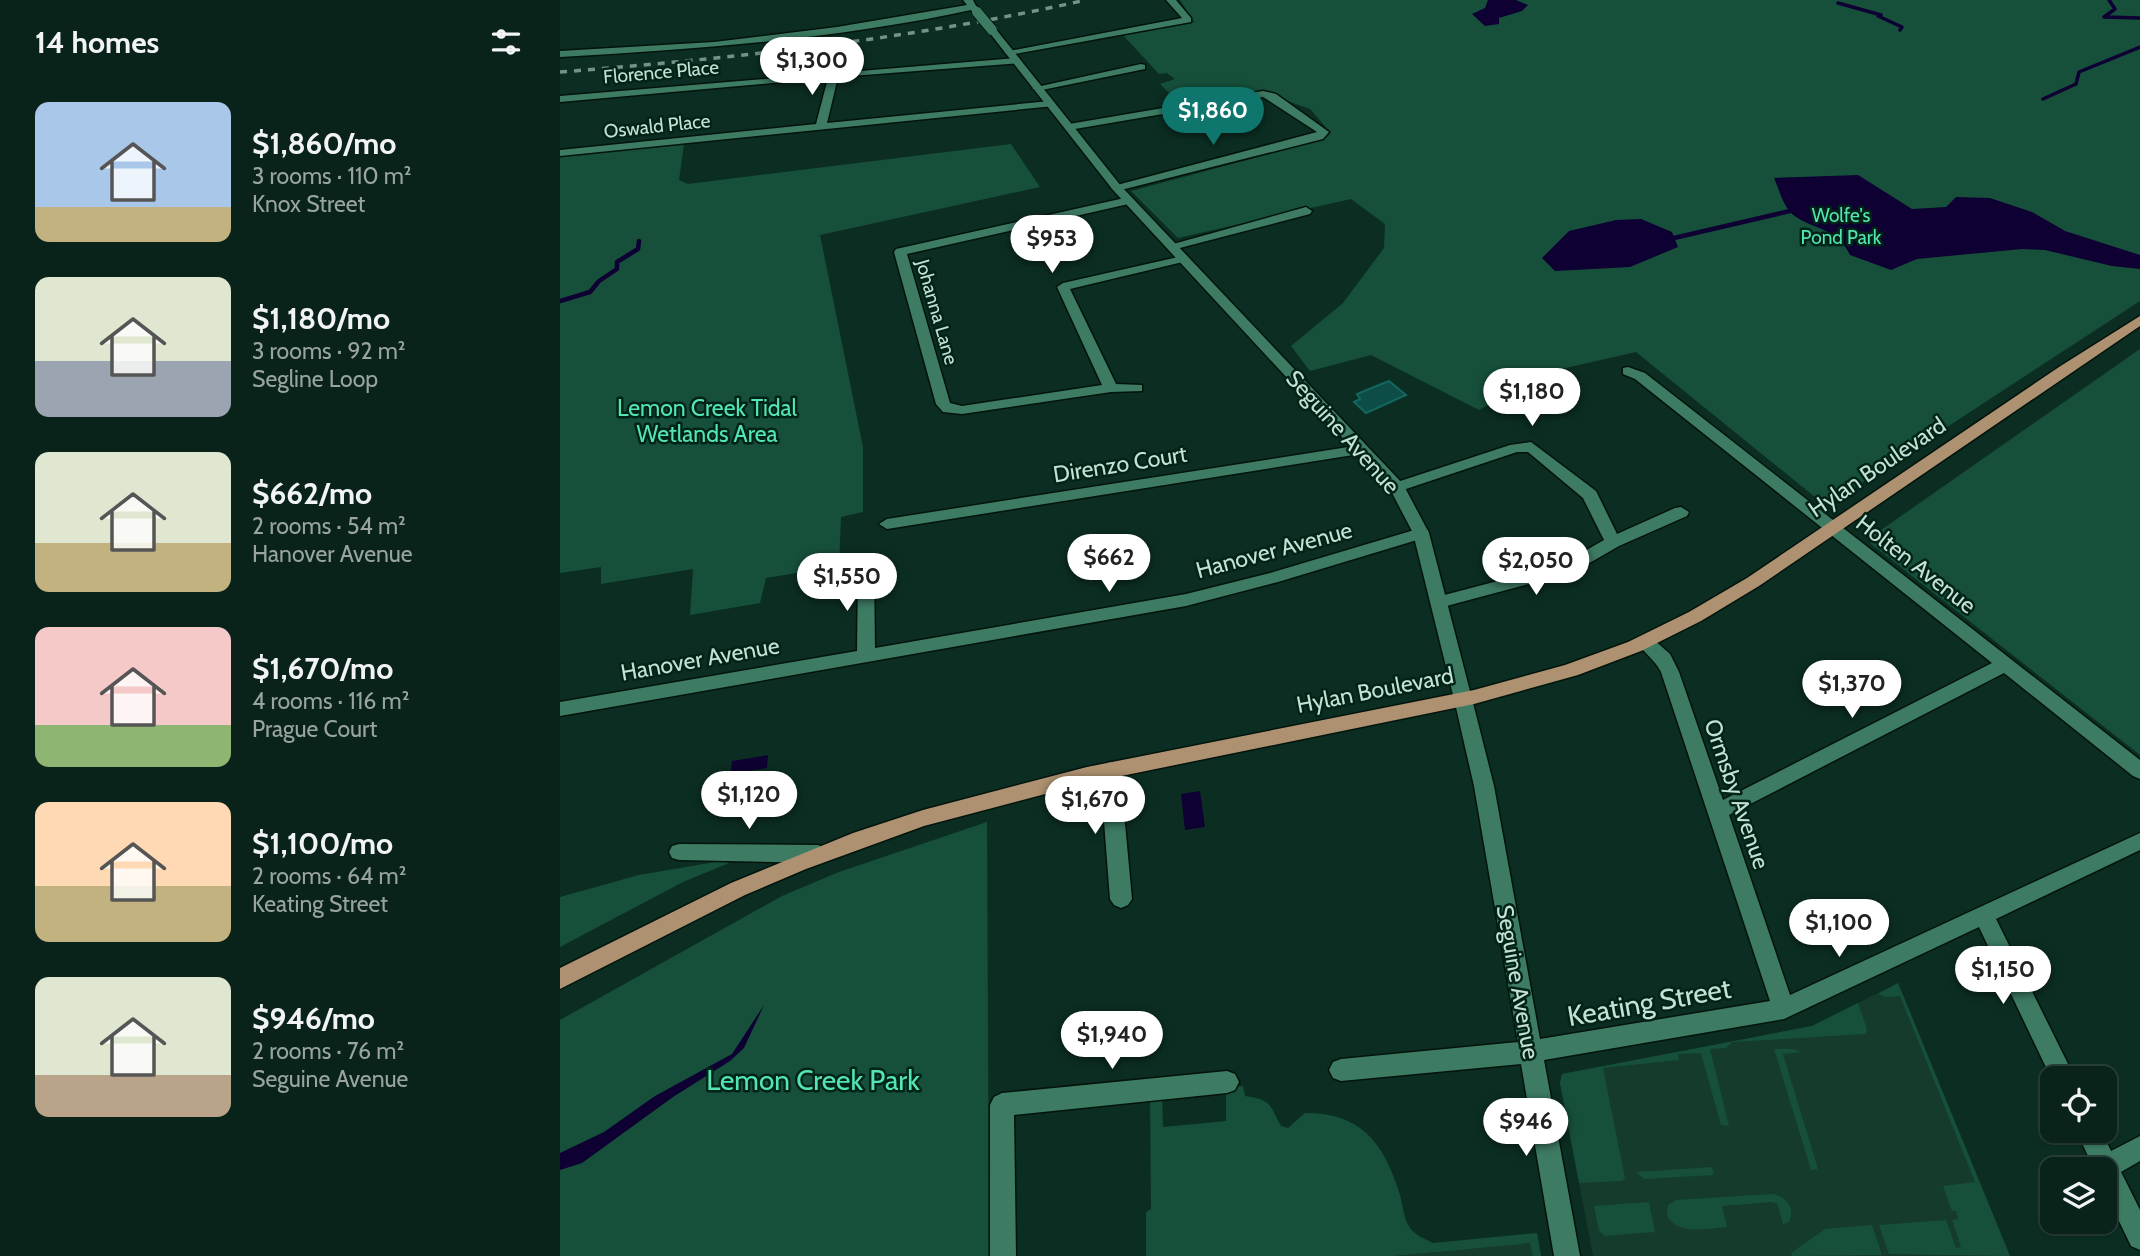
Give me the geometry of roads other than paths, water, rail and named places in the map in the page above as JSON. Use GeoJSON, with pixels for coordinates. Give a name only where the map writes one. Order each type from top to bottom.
{"type":"FeatureCollection","features":[{"type":"Feature","properties":{"kind":"main road","name":"Hylan Boulevard"},"geometry":{"type":"LineString","coordinates":[[560,979],[667,921],[818,854],[953,807],[1110,770],[1463,699],[1556,675],[1646,642],[1715,606],[2140,320]]}},
{"type":"Feature","properties":{"kind":"street","name":"Florence Place"},"geometry":{"type":"LineString","coordinates":[[560,99],[1012,56],[1188,20],[1171,0]]}},
{"type":"Feature","properties":{"kind":"street","name":"Seguine Avenue"},"geometry":{"type":"LineString","coordinates":[[973,6],[1117,188],[1397,487],[1421,533],[1484,786],[1567,1256]]}},
{"type":"Feature","properties":{"kind":"street"},"geometry":{"type":"LineString","coordinates":[[560,54],[714,45],[837,30],[973,6]]}},
{"type":"Feature","properties":{"kind":"street"},"geometry":{"type":"LineString","coordinates":[[1037,88],[1141,67]]}},
{"type":"Feature","properties":{"kind":"street"},"geometry":{"type":"LineString","coordinates":[[821,127],[834,74]]}},
{"type":"Feature","properties":{"kind":"street"},"geometry":{"type":"LineString","coordinates":[[1069,128],[1263,94],[1323,130],[1324,134],[1117,188]]}},
{"type":"Feature","properties":{"kind":"street","name":"Oswald Place"},"geometry":{"type":"LineString","coordinates":[[560,152],[1050,104]]}},
{"type":"Feature","properties":{"kind":"street","name":"Johanna Lane"},"geometry":{"type":"LineString","coordinates":[[1129,201],[900,252],[945,407],[962,410],[1111,388],[1137,388]]}},
{"type":"Feature","properties":{"kind":"street"},"geometry":{"type":"LineString","coordinates":[[1172,246],[1307,211]]}},
{"type":"Feature","properties":{"kind":"street"},"geometry":{"type":"LineString","coordinates":[[1111,388],[1063,287],[1184,258]]}},
{"type":"Feature","properties":{"kind":"street","name":"Holten Avenue"},"geometry":{"type":"LineString","coordinates":[[1628,371],[1640,376],[2140,771]]}},
{"type":"Feature","properties":{"kind":"street"},"geometry":{"type":"LineString","coordinates":[[1397,487],[1515,448],[1531,447],[1590,495],[1613,542]]}},
{"type":"Feature","properties":{"kind":"street","name":"Direnzo Court"},"geometry":{"type":"LineString","coordinates":[[887,524],[1361,450]]}},
{"type":"Feature","properties":{"kind":"street"},"geometry":{"type":"LineString","coordinates":[[1439,602],[1568,568],[1613,542],[1681,512]]}},
{"type":"Feature","properties":{"kind":"street","name":"Hanover Avenue"},"geometry":{"type":"LineString","coordinates":[[560,709],[1186,600],[1284,575],[1421,533]]}},
{"type":"Feature","properties":{"kind":"street"},"geometry":{"type":"LineString","coordinates":[[866,570],[866,655]]}},
{"type":"Feature","properties":{"kind":"street","name":"Ormsby Avenue"},"geometry":{"type":"LineString","coordinates":[[1646,642],[1668,666],[1784,1009]]}},
{"type":"Feature","properties":{"kind":"street"},"geometry":{"type":"LineString","coordinates":[[1717,812],[2006,664]]}},
{"type":"Feature","properties":{"kind":"street"},"geometry":{"type":"LineString","coordinates":[[1110,770],[1121,899]]}},
{"type":"Feature","properties":{"kind":"street","name":"Keating Street"},"geometry":{"type":"LineString","coordinates":[[1341,1070],[1530,1052],[1784,1009],[2140,841]]}},
{"type":"Feature","properties":{"kind":"street"},"geometry":{"type":"LineString","coordinates":[[679,852],[818,854]]}},
{"type":"Feature","properties":{"kind":"street"},"geometry":{"type":"LineString","coordinates":[[1984,916],[2057,1066]]}},
{"type":"Feature","properties":{"kind":"street"},"geometry":{"type":"LineString","coordinates":[[1003,1256],[1002,1105],[1227,1082]]}},
{"type":"Feature","properties":{"kind":"street"},"geometry":{"type":"LineString","coordinates":[[2117,1161],[2140,1148]]}},
{"type":"Feature","properties":{"kind":"street"},"geometry":{"type":"LineString","coordinates":[[2117,1190],[2140,1237]]}},
{"type":"Feature","properties":{"kind":"waterway"},"geometry":{"type":"LineString","coordinates":[[2109,0],[2115,9],[2104,17],[2140,18]]}},
{"type":"Feature","properties":{"kind":"waterway"},"geometry":{"type":"LineString","coordinates":[[1838,3],[1881,15]]}},
{"type":"Feature","properties":{"kind":"waterway"},"geometry":{"type":"LineString","coordinates":[[1878,16],[1902,27],[1900,30]]}},
{"type":"Feature","properties":{"kind":"waterway"},"geometry":{"type":"LineString","coordinates":[[2043,99],[2076,84],[2079,72],[2140,47]]}},
{"type":"Feature","properties":{"kind":"waterway"},"geometry":{"type":"LineString","coordinates":[[1674,238],[1790,211]]}},
{"type":"Feature","properties":{"kind":"waterway"},"geometry":{"type":"LineString","coordinates":[[560,301],[590,292],[599,281],[617,269],[617,262],[638,249],[639,241]]}},
{"type":"Feature","properties":{"kind":"railway"},"geometry":{"type":"LineString","coordinates":[[560,72],[692,60],[890,36],[1086,0]]}},
{"type":"Feature","properties":{"kind":"park label","name":"Wolfe's Pond Park"},"geometry":{"type":"Point","coordinates":[1841,226]}},
{"type":"Feature","properties":{"kind":"park label","name":"Lemon Creek Tidal Wetlands Area"},"geometry":{"type":"Point","coordinates":[707,421]}},
{"type":"Feature","properties":{"kind":"park label","name":"Lemon Creek Park"},"geometry":{"type":"Point","coordinates":[813,1080]}}]}
